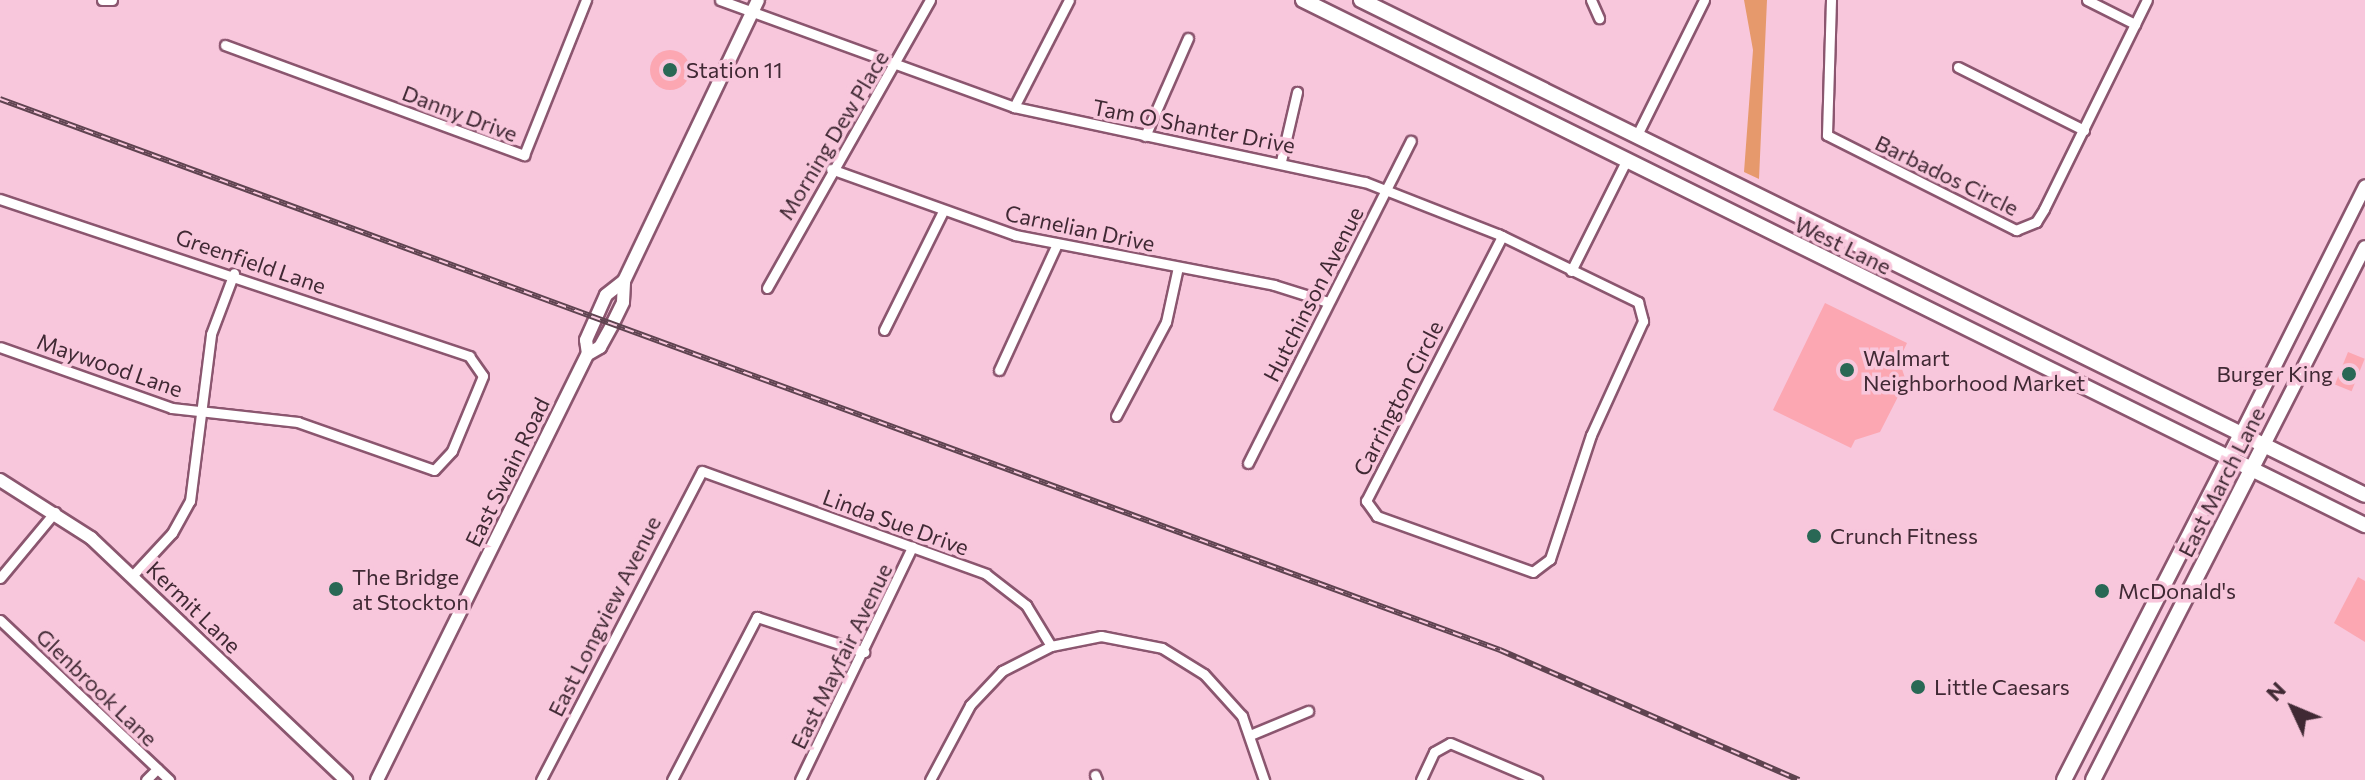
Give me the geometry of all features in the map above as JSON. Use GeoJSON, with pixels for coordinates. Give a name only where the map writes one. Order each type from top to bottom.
{"type":"FeatureCollection","features":[{"type":"Feature","properties":{"kind":"main road","name":"East Swain Road"},"geometry":{"type":"LineString","coordinates":[[377,780],[588,354],[586,340],[606,295],[624,281],[757,7],[771,0]]}},
{"type":"Feature","properties":{"kind":"main road","name":"West Lane"},"geometry":{"type":"LineString","coordinates":[[1303,0],[2228,460],[2365,525]]}},
{"type":"Feature","properties":{"kind":"main road","name":"West Lane"},"geometry":{"type":"LineString","coordinates":[[1361,0],[2365,495]]}},
{"type":"Feature","properties":{"kind":"main road","name":"East March Lane"},"geometry":{"type":"LineString","coordinates":[[2064,780],[2365,186]]}},
{"type":"Feature","properties":{"kind":"main road","name":"East March Lane"},"geometry":{"type":"LineString","coordinates":[[2093,780],[2365,247]]}},
{"type":"Feature","properties":{"kind":"main road","name":"Kermit Lane"},"geometry":{"type":"LineString","coordinates":[[0,480],[55,512],[132,576],[346,780]]}},
{"type":"Feature","properties":{"kind":"street"},"geometry":{"type":"LineString","coordinates":[[102,0],[112,0]]}},
{"type":"Feature","properties":{"kind":"street","name":"Danny Drive"},"geometry":{"type":"LineString","coordinates":[[225,45],[524,155],[586,0]]}},
{"type":"Feature","properties":{"kind":"street","name":"Tam O Shanter Drive"},"geometry":{"type":"LineString","coordinates":[[720,0],[757,7],[896,66],[1014,107],[1145,136],[1281,161],[1387,190],[1502,236],[1638,302],[1645,316]]}},
{"type":"Feature","properties":{"kind":"street","name":"Morning Dew Place"},"geometry":{"type":"LineString","coordinates":[[767,288],[831,169],[863,127],[930,0]]}},
{"type":"Feature","properties":{"kind":"street"},"geometry":{"type":"LineString","coordinates":[[1014,107],[1069,0]]}},
{"type":"Feature","properties":{"kind":"street"},"geometry":{"type":"LineString","coordinates":[[1591,0],[1599,18]]}},
{"type":"Feature","properties":{"kind":"street"},"geometry":{"type":"LineString","coordinates":[[1636,137],[1704,0]]}},
{"type":"Feature","properties":{"kind":"street","name":"Barbados Circle"},"geometry":{"type":"LineString","coordinates":[[1831,0],[1826,128],[1836,141],[2016,230],[2036,222],[2147,0]]}},
{"type":"Feature","properties":{"kind":"street"},"geometry":{"type":"LineString","coordinates":[[2087,0],[2135,24]]}},
{"type":"Feature","properties":{"kind":"street"},"geometry":{"type":"LineString","coordinates":[[1145,136],[1188,38]]}},
{"type":"Feature","properties":{"kind":"street"},"geometry":{"type":"LineString","coordinates":[[1958,67],[2084,130]]}},
{"type":"Feature","properties":{"kind":"street"},"geometry":{"type":"LineString","coordinates":[[1281,161],[1297,92]]}},
{"type":"Feature","properties":{"kind":"street","name":"Hutchinson Avenue"},"geometry":{"type":"LineString","coordinates":[[1248,463],[1411,141]]}},
{"type":"Feature","properties":{"kind":"street"},"geometry":{"type":"LineString","coordinates":[[1571,271],[1626,161]]}},
{"type":"Feature","properties":{"kind":"street","name":"Carnelian Drive"},"geometry":{"type":"LineString","coordinates":[[831,169],[942,213],[1057,244],[1178,267],[1328,302]]}},
{"type":"Feature","properties":{"kind":"street","name":"Greenfield Lane"},"geometry":{"type":"LineString","coordinates":[[0,199],[234,273],[469,356],[482,370],[452,451],[440,468]]}},
{"type":"Feature","properties":{"kind":"street"},"geometry":{"type":"LineString","coordinates":[[884,330],[942,213]]}},
{"type":"Feature","properties":{"kind":"street","name":"Carrington Circle"},"geometry":{"type":"LineString","coordinates":[[1502,236],[1366,498],[1371,513],[1528,571],[1543,568],[1614,378],[1645,316]]}},
{"type":"Feature","properties":{"kind":"street"},"geometry":{"type":"LineString","coordinates":[[999,370],[1057,244]]}},
{"type":"Feature","properties":{"kind":"street"},"geometry":{"type":"LineString","coordinates":[[1116,416],[1166,322],[1178,267]]}},
{"type":"Feature","properties":{"kind":"street"},"geometry":{"type":"LineString","coordinates":[[132,576],[172,533],[190,501],[211,334],[234,273]]}},
{"type":"Feature","properties":{"kind":"street","name":"Maywood Lane"},"geometry":{"type":"LineString","coordinates":[[0,347],[148,401],[202,412],[298,422],[420,466],[440,468]]}},
{"type":"Feature","properties":{"kind":"street","name":"Linda Sue Drive"},"geometry":{"type":"LineString","coordinates":[[702,471],[912,547],[1008,587],[1033,613],[1051,646]]}},
{"type":"Feature","properties":{"kind":"street","name":"East Longview Avenue"},"geometry":{"type":"LineString","coordinates":[[541,780],[702,471]]}},
{"type":"Feature","properties":{"kind":"street"},"geometry":{"type":"LineString","coordinates":[[0,578],[55,512]]}},
{"type":"Feature","properties":{"kind":"street","name":"East Mayfair Avenue"},"geometry":{"type":"LineString","coordinates":[[800,780],[912,547]]}},
{"type":"Feature","properties":{"kind":"street"},"geometry":{"type":"LineString","coordinates":[[672,780],[757,617],[864,652]]}},
{"type":"Feature","properties":{"kind":"street","name":"Glenbrook Lane"},"geometry":{"type":"LineString","coordinates":[[0,620],[169,780]]}},
{"type":"Feature","properties":{"kind":"street"},"geometry":{"type":"LineString","coordinates":[[930,780],[980,692],[1015,662],[1051,646],[1101,636],[1162,648],[1216,684],[1250,735],[1264,780]]}},
{"type":"Feature","properties":{"kind":"street"},"geometry":{"type":"LineString","coordinates":[[1250,735],[1308,711]]}},
{"type":"Feature","properties":{"kind":"street"},"geometry":{"type":"LineString","coordinates":[[1421,780],[1444,744],[1537,780]]}},
{"type":"Feature","properties":{"kind":"street"},"geometry":{"type":"LineString","coordinates":[[146,780],[157,769]]}},
{"type":"Feature","properties":{"kind":"shaded area"},"geometry":{"type":"Polygon","coordinates":[[[1744,0],[1767,0],[1759,179],[1744,172],[1753,50],[1744,0]]]}},
{"type":"Feature","properties":{"kind":"building","name":"Station 11"},"geometry":{"type":"Polygon","coordinates":[[[670,50],[684,56],[690,70],[684,84],[670,90],[656,84],[650,70],[656,56],[670,50]]]}},
{"type":"Feature","properties":{"kind":"building","name":"Walmart Neighborhood Market"},"geometry":{"type":"Polygon","coordinates":[[[1825,303],[1907,343],[1899,360],[1906,381],[1880,432],[1855,440],[1851,448],[1773,410],[1825,303]]]}},
{"type":"Feature","properties":{"kind":"building","name":"Burger King"},"geometry":{"type":"Polygon","coordinates":[[[2348,352],[2365,359],[2352,391],[2335,384],[2348,352]]]}},
{"type":"Feature","properties":{"kind":"building"},"geometry":{"type":"Polygon","coordinates":[[[2358,577],[2365,581],[2365,642],[2334,623],[2358,577]]]}},
{"type":"Feature","properties":{"kind":"railway"},"geometry":{"type":"LineString","coordinates":[[0,99],[1500,650],[1799,780]]}},
{"type":"Feature","properties":{"kind":"place","name":"Station 11"},"geometry":{"type":"Point","coordinates":[670,70]}},
{"type":"Feature","properties":{"kind":"place","name":"Walmart Neighborhood Market"},"geometry":{"type":"Point","coordinates":[1847,370]}},
{"type":"Feature","properties":{"kind":"place","name":"Burger King"},"geometry":{"type":"Point","coordinates":[2349,374]}},
{"type":"Feature","properties":{"kind":"place","name":"Crunch Fitness"},"geometry":{"type":"Point","coordinates":[1814,536]}},
{"type":"Feature","properties":{"kind":"place","name":"The Bridge at Stockton"},"geometry":{"type":"Point","coordinates":[336,589]}},
{"type":"Feature","properties":{"kind":"place","name":"McDonald's"},"geometry":{"type":"Point","coordinates":[2102,591]}},
{"type":"Feature","properties":{"kind":"place","name":"Little Caesars"},"geometry":{"type":"Point","coordinates":[1918,687]}}]}
